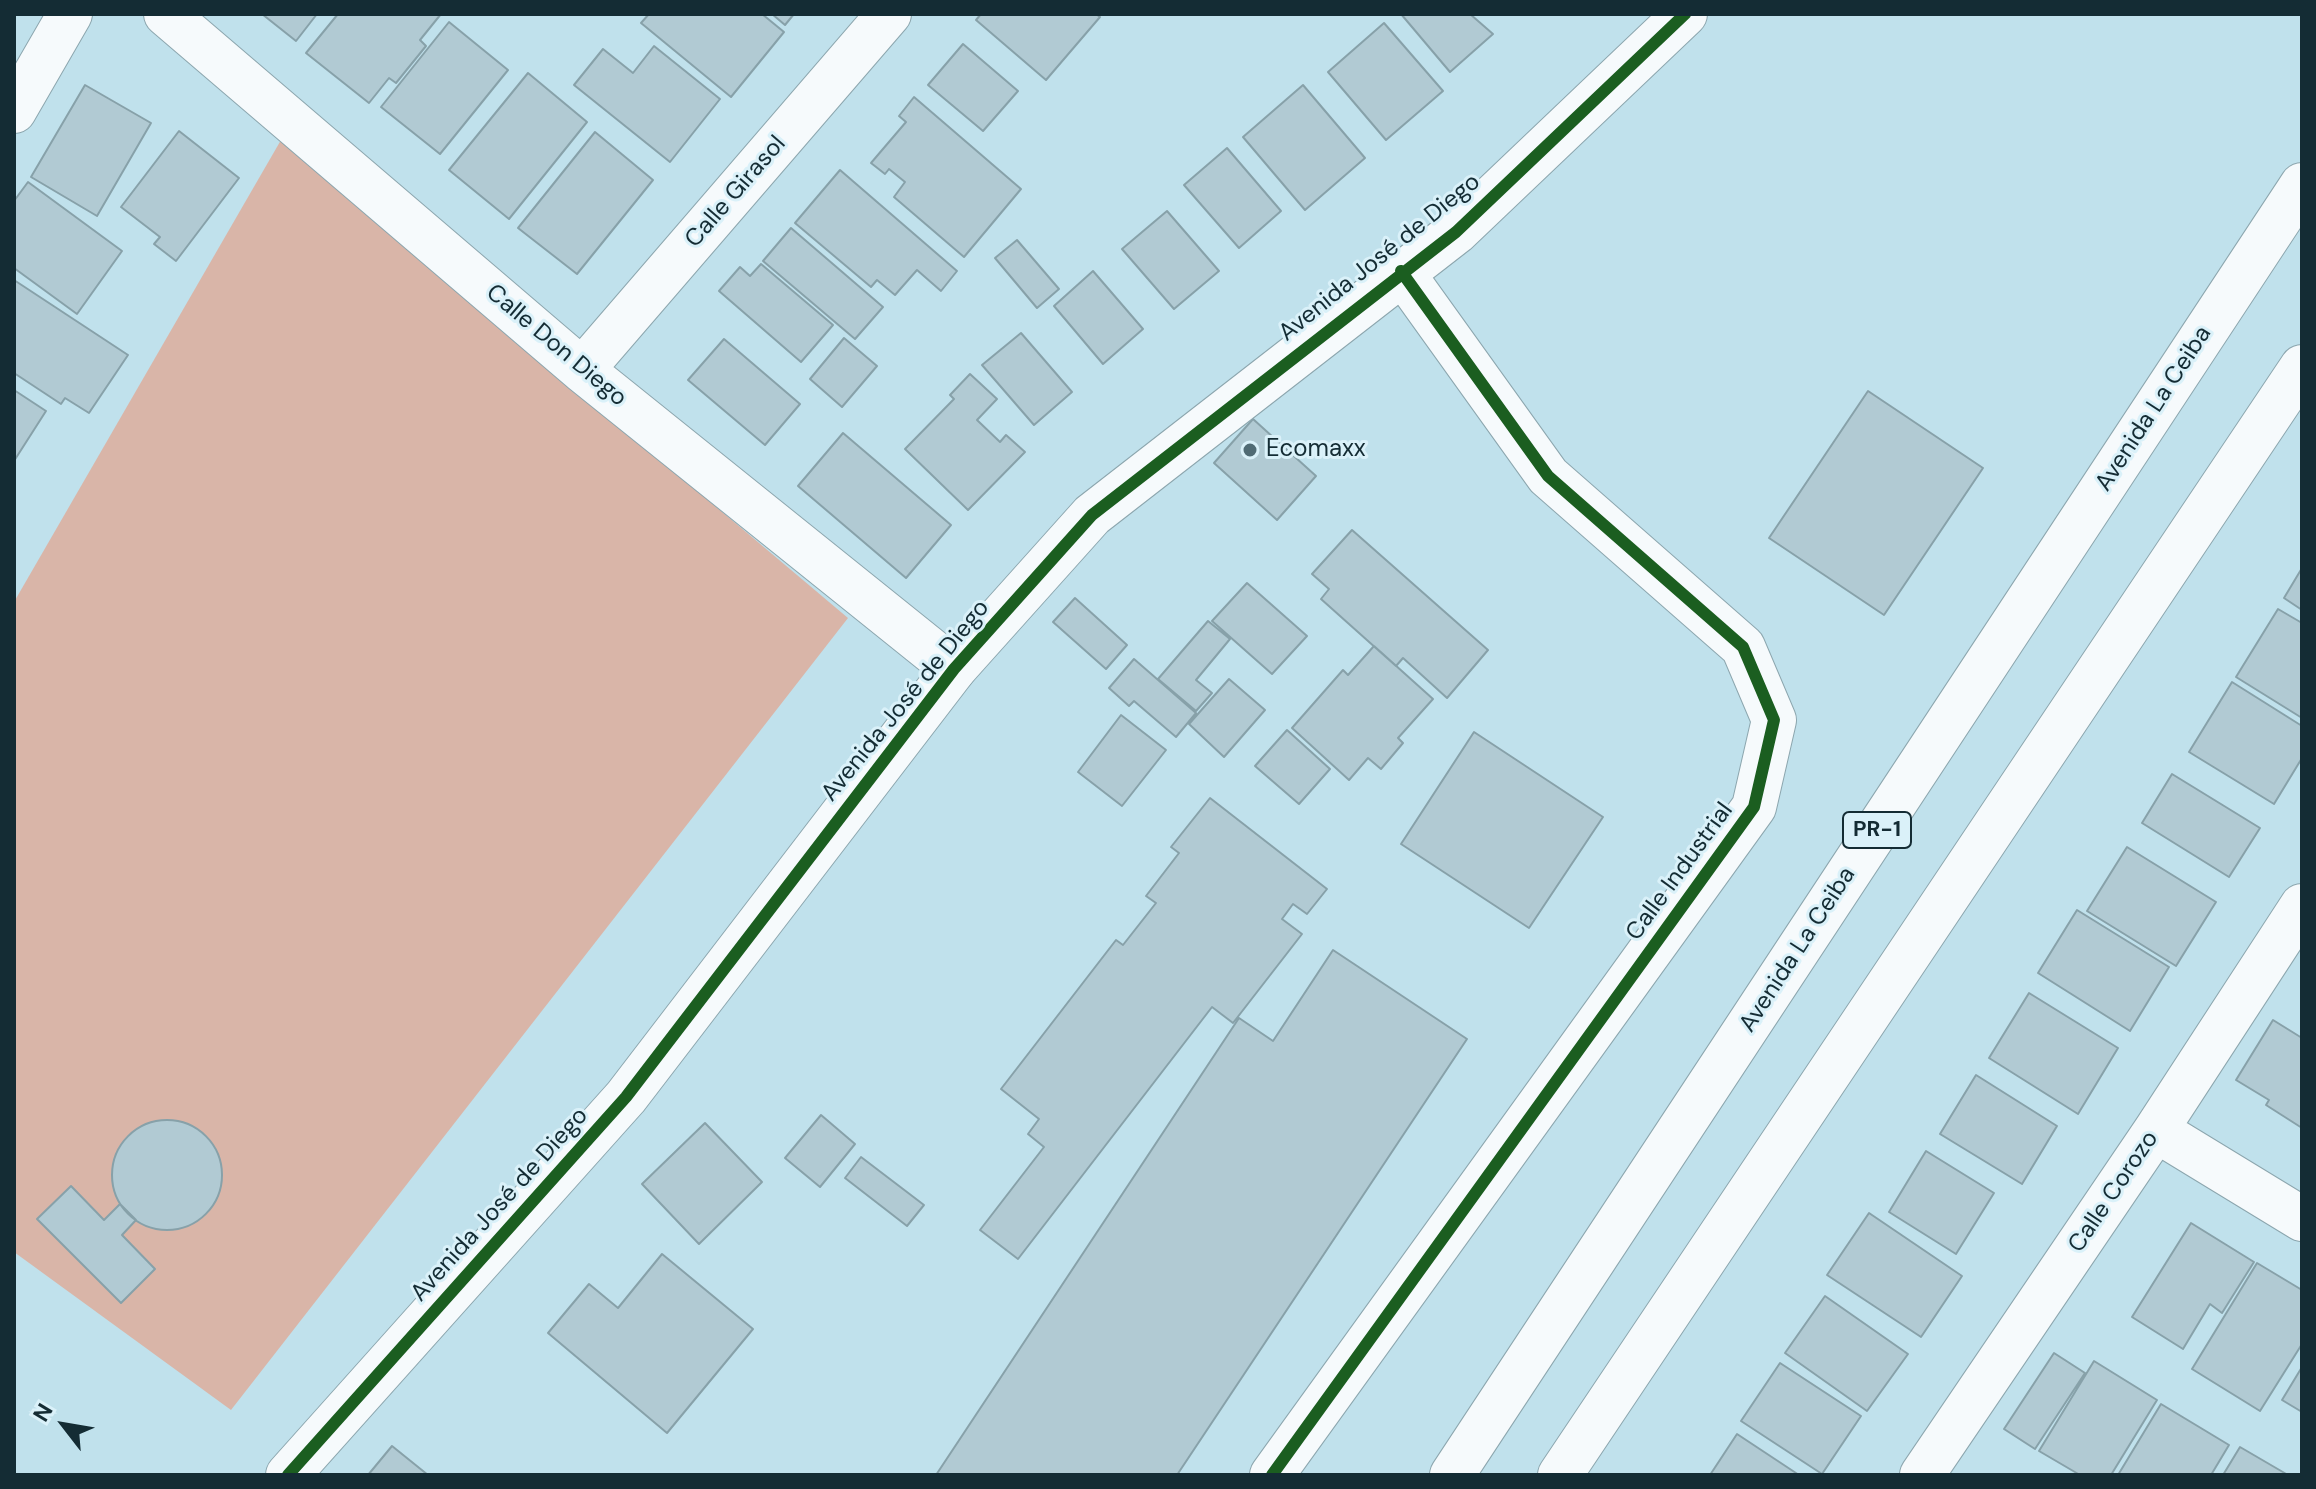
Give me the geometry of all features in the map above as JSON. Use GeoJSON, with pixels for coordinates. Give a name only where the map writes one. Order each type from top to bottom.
{"type":"FeatureCollection","features":[{"type":"Feature","properties":{"kind":"main road"},"geometry":{"type":"LineString","coordinates":[[14,111],[70,14]]}},
{"type":"Feature","properties":{"kind":"main road","name":"Calle Don Diego"},"geometry":{"type":"LineString","coordinates":[[166,14],[582,370],[954,669]]}},
{"type":"Feature","properties":{"kind":"main road","name":"Calle Girasol"},"geometry":{"type":"LineString","coordinates":[[582,370],[889,14]]}},
{"type":"Feature","properties":{"kind":"main road","name":"Avenida José de Diego"},"geometry":{"type":"LineString","coordinates":[[288,1475],[626,1097],[954,669],[1092,515],[1401,271],[1456,232],[1685,14]]}},
{"type":"Feature","properties":{"kind":"main road","name":"Avenida La Ceiba"},"geometry":{"type":"LineString","coordinates":[[1452,1475],[2302,185]]}},
{"type":"Feature","properties":{"kind":"main road","name":"Calle Industrial"},"geometry":{"type":"LineString","coordinates":[[1272,1475],[1754,807],[1774,720],[1743,647],[1548,476],[1401,271]]}},
{"type":"Feature","properties":{"kind":"main road"},"geometry":{"type":"LineString","coordinates":[[1560,1475],[2302,367]]}},
{"type":"Feature","properties":{"kind":"main road","name":"Calle Corozo"},"geometry":{"type":"LineString","coordinates":[[1936,1470],[2302,906]]}},
{"type":"Feature","properties":{"kind":"main road"},"geometry":{"type":"LineString","coordinates":[[2156,1130],[2302,1219]]}},
{"type":"Feature","properties":{"kind":"shaded area"},"geometry":{"type":"Polygon","coordinates":[[[281,140],[848,618],[231,1410],[14,1252],[14,602],[281,140]]]}},
{"type":"Feature","properties":{"kind":"building"},"geometry":{"type":"Polygon","coordinates":[[[262,14],[317,14],[296,41],[262,14]]]}},
{"type":"Feature","properties":{"kind":"building"},"geometry":{"type":"Polygon","coordinates":[[[338,14],[441,14],[420,40],[426,46],[396,83],[389,78],[369,103],[306,53],[338,14]]]}},
{"type":"Feature","properties":{"kind":"building"},"geometry":{"type":"Polygon","coordinates":[[[649,14],[762,14],[784,32],[731,97],[641,23],[649,14]]]}},
{"type":"Feature","properties":{"kind":"building"},"geometry":{"type":"Polygon","coordinates":[[[772,14],[794,14],[785,25],[772,14]]]}},
{"type":"Feature","properties":{"kind":"building"},"geometry":{"type":"Polygon","coordinates":[[[981,14],[1096,14],[1100,17],[1046,80],[976,20],[981,14]]]}},
{"type":"Feature","properties":{"kind":"building"},"geometry":{"type":"Polygon","coordinates":[[[1401,14],[1470,14],[1493,34],[1450,72],[1401,14]]]}},
{"type":"Feature","properties":{"kind":"building"},"geometry":{"type":"Polygon","coordinates":[[[449,22],[508,70],[440,154],[381,107],[449,22]]]}},
{"type":"Feature","properties":{"kind":"building"},"geometry":{"type":"Polygon","coordinates":[[[1384,23],[1443,91],[1386,140],[1328,72],[1384,23]]]}},
{"type":"Feature","properties":{"kind":"building"},"geometry":{"type":"Polygon","coordinates":[[[963,44],[1018,91],[983,131],[928,85],[963,44]]]}},
{"type":"Feature","properties":{"kind":"building"},"geometry":{"type":"Polygon","coordinates":[[[654,46],[720,99],[670,162],[574,85],[603,49],[633,73],[654,46]]]}},
{"type":"Feature","properties":{"kind":"building"},"geometry":{"type":"Polygon","coordinates":[[[528,73],[587,122],[509,219],[449,170],[528,73]]]}},
{"type":"Feature","properties":{"kind":"building"},"geometry":{"type":"Polygon","coordinates":[[[85,85],[151,123],[97,216],[31,177],[85,85]]]}},
{"type":"Feature","properties":{"kind":"building"},"geometry":{"type":"Polygon","coordinates":[[[1303,85],[1365,158],[1305,210],[1243,137],[1303,85]]]}},
{"type":"Feature","properties":{"kind":"building"},"geometry":{"type":"Polygon","coordinates":[[[914,97],[1021,189],[964,257],[894,197],[905,182],[889,169],[885,174],[871,163],[906,122],[899,116],[914,97]]]}},
{"type":"Feature","properties":{"kind":"building"},"geometry":{"type":"Polygon","coordinates":[[[179,131],[239,178],[176,261],[154,244],[160,237],[121,207],[179,131]]]}},
{"type":"Feature","properties":{"kind":"building"},"geometry":{"type":"Polygon","coordinates":[[[595,132],[653,180],[577,274],[518,228],[595,132]]]}},
{"type":"Feature","properties":{"kind":"building"},"geometry":{"type":"Polygon","coordinates":[[[1227,148],[1281,211],[1239,248],[1184,185],[1227,148]]]}},
{"type":"Feature","properties":{"kind":"building"},"geometry":{"type":"Polygon","coordinates":[[[840,170],[957,271],[941,291],[917,270],[895,295],[877,280],[871,287],[795,223],[840,170]]]}},
{"type":"Feature","properties":{"kind":"building"},"geometry":{"type":"Polygon","coordinates":[[[28,182],[122,251],[77,314],[14,268],[14,201],[28,182]]]}},
{"type":"Feature","properties":{"kind":"building"},"geometry":{"type":"Polygon","coordinates":[[[1167,211],[1219,271],[1174,309],[1122,249],[1167,211]]]}},
{"type":"Feature","properties":{"kind":"building"},"geometry":{"type":"Polygon","coordinates":[[[791,228],[883,307],[855,339],[763,261],[791,228]]]}},
{"type":"Feature","properties":{"kind":"building"},"geometry":{"type":"Polygon","coordinates":[[[1017,240],[1059,289],[1037,308],[995,258],[1017,240]]]}},
{"type":"Feature","properties":{"kind":"building"},"geometry":{"type":"Polygon","coordinates":[[[761,264],[833,325],[801,362],[719,291],[740,267],[750,276],[761,264]]]}},
{"type":"Feature","properties":{"kind":"building"},"geometry":{"type":"Polygon","coordinates":[[[1093,271],[1143,329],[1103,364],[1054,306],[1093,271]]]}},
{"type":"Feature","properties":{"kind":"building"},"geometry":{"type":"Polygon","coordinates":[[[14,280],[128,355],[89,413],[65,398],[61,404],[14,373],[14,280]]]}},
{"type":"Feature","properties":{"kind":"building"},"geometry":{"type":"Polygon","coordinates":[[[1021,333],[1072,392],[1034,425],[982,365],[1021,333]]]}},
{"type":"Feature","properties":{"kind":"building"},"geometry":{"type":"Polygon","coordinates":[[[844,338],[877,366],[842,407],[810,379],[844,338]]]}},
{"type":"Feature","properties":{"kind":"building"},"geometry":{"type":"Polygon","coordinates":[[[724,339],[800,404],[765,445],[688,380],[724,339]]]}},
{"type":"Feature","properties":{"kind":"building"},"geometry":{"type":"Polygon","coordinates":[[[970,374],[997,399],[977,420],[1000,442],[1006,435],[1025,452],[968,510],[905,449],[954,399],[950,395],[970,374]]]}},
{"type":"Feature","properties":{"kind":"building"},"geometry":{"type":"Polygon","coordinates":[[[14,390],[46,411],[14,461],[14,390]]]}},
{"type":"Feature","properties":{"kind":"building"},"geometry":{"type":"Polygon","coordinates":[[[1868,391],[1983,468],[1884,615],[1769,538],[1868,391]]]}},
{"type":"Feature","properties":{"kind":"building"},"geometry":{"type":"Polygon","coordinates":[[[1253,419],[1316,476],[1277,520],[1214,463],[1253,419]]]}},
{"type":"Feature","properties":{"kind":"building"},"geometry":{"type":"Polygon","coordinates":[[[843,433],[951,525],[906,578],[798,486],[843,433]]]}},
{"type":"Feature","properties":{"kind":"building"},"geometry":{"type":"Polygon","coordinates":[[[1352,530],[1488,650],[1447,698],[1403,658],[1396,666],[1321,599],[1329,589],[1312,574],[1352,530]]]}},
{"type":"Feature","properties":{"kind":"building"},"geometry":{"type":"Polygon","coordinates":[[[2302,568],[2302,610],[2284,598],[2302,568]]]}},
{"type":"Feature","properties":{"kind":"building"},"geometry":{"type":"Polygon","coordinates":[[[1247,583],[1307,636],[1272,674],[1212,621],[1247,583]]]}},
{"type":"Feature","properties":{"kind":"building"},"geometry":{"type":"Polygon","coordinates":[[[1075,598],[1127,645],[1106,669],[1053,622],[1075,598]]]}},
{"type":"Feature","properties":{"kind":"building"},"geometry":{"type":"Polygon","coordinates":[[[2278,609],[2302,623],[2302,718],[2236,677],[2278,609]]]}},
{"type":"Feature","properties":{"kind":"building"},"geometry":{"type":"Polygon","coordinates":[[[1208,621],[1230,639],[1196,680],[1212,693],[1196,711],[1158,679],[1208,621]]]}},
{"type":"Feature","properties":{"kind":"building"},"geometry":{"type":"Polygon","coordinates":[[[1374,646],[1433,699],[1398,738],[1403,743],[1381,769],[1368,758],[1349,780],[1292,728],[1343,670],[1348,675],[1374,646]]]}},
{"type":"Feature","properties":{"kind":"building"},"geometry":{"type":"Polygon","coordinates":[[[1134,659],[1196,713],[1176,737],[1134,701],[1129,706],[1109,688],[1134,659]]]}},
{"type":"Feature","properties":{"kind":"building"},"geometry":{"type":"Polygon","coordinates":[[[1229,679],[1265,710],[1224,757],[1189,724],[1229,679]]]}},
{"type":"Feature","properties":{"kind":"building"},"geometry":{"type":"Polygon","coordinates":[[[2232,682],[2302,726],[2302,758],[2274,804],[2189,752],[2232,682]]]}},
{"type":"Feature","properties":{"kind":"building"},"geometry":{"type":"Polygon","coordinates":[[[1121,715],[1166,750],[1122,806],[1078,772],[1121,715]]]}},
{"type":"Feature","properties":{"kind":"building"},"geometry":{"type":"Polygon","coordinates":[[[1287,730],[1330,769],[1299,804],[1255,766],[1287,730]]]}},
{"type":"Feature","properties":{"kind":"building"},"geometry":{"type":"Polygon","coordinates":[[[1474,732],[1603,817],[1529,928],[1401,844],[1474,732]]]}},
{"type":"Feature","properties":{"kind":"building"},"geometry":{"type":"Polygon","coordinates":[[[2172,774],[2260,828],[2229,877],[2142,823],[2172,774]]]}},
{"type":"Feature","properties":{"kind":"building"},"geometry":{"type":"Polygon","coordinates":[[[1210,798],[1327,889],[1307,914],[1293,904],[1282,919],[1302,934],[1233,1023],[1212,1007],[1018,1259],[980,1230],[1044,1147],[1028,1134],[1039,1119],[1001,1089],[1116,940],[1123,945],[1156,903],[1146,896],[1179,853],[1171,847],[1210,798]]]}},
{"type":"Feature","properties":{"kind":"building"},"geometry":{"type":"Polygon","coordinates":[[[2127,847],[2216,902],[2176,966],[2087,911],[2127,847]]]}},
{"type":"Feature","properties":{"kind":"building"},"geometry":{"type":"Polygon","coordinates":[[[2077,910],[2169,967],[2130,1031],[2038,973],[2077,910]]]}},
{"type":"Feature","properties":{"kind":"building"},"geometry":{"type":"Polygon","coordinates":[[[1333,950],[1467,1039],[1177,1475],[936,1475],[1239,1018],[1273,1041],[1333,950]]]}},
{"type":"Feature","properties":{"kind":"building"},"geometry":{"type":"Polygon","coordinates":[[[2029,993],[2118,1048],[2078,1114],[1989,1058],[2029,993]]]}},
{"type":"Feature","properties":{"kind":"building"},"geometry":{"type":"Polygon","coordinates":[[[2273,1020],[2302,1038],[2302,1128],[2266,1105],[2269,1100],[2236,1080],[2273,1020]]]}},
{"type":"Feature","properties":{"kind":"building"},"geometry":{"type":"Polygon","coordinates":[[[1976,1075],[2057,1126],[2022,1184],[1940,1134],[1976,1075]]]}},
{"type":"Feature","properties":{"kind":"building"},"geometry":{"type":"Polygon","coordinates":[[[821,1115],[855,1144],[820,1187],[785,1158],[821,1115]]]}},
{"type":"Feature","properties":{"kind":"building"},"geometry":{"type":"Polygon","coordinates":[[[167,1120],[188,1125],[206,1136],[217,1154],[222,1175],[217,1196],[206,1214],[188,1225],[167,1230],[146,1225],[128,1214],[117,1196],[112,1175],[117,1154],[128,1136],[146,1125],[167,1120]]]}},
{"type":"Feature","properties":{"kind":"building"},"geometry":{"type":"Polygon","coordinates":[[[705,1123],[762,1182],[699,1244],[642,1184],[705,1123]]]}},
{"type":"Feature","properties":{"kind":"building"},"geometry":{"type":"Polygon","coordinates":[[[1926,1151],[1994,1193],[1956,1254],[1889,1212],[1926,1151]]]}},
{"type":"Feature","properties":{"kind":"building"},"geometry":{"type":"Polygon","coordinates":[[[861,1157],[924,1205],[907,1226],[845,1178],[861,1157]]]}},
{"type":"Feature","properties":{"kind":"building"},"geometry":{"type":"Polygon","coordinates":[[[71,1186],[104,1220],[120,1204],[136,1220],[122,1235],[155,1269],[121,1303],[37,1219],[71,1186]]]}},
{"type":"Feature","properties":{"kind":"building"},"geometry":{"type":"Polygon","coordinates":[[[1869,1213],[1962,1276],[1921,1337],[1827,1275],[1869,1213]]]}},
{"type":"Feature","properties":{"kind":"building"},"geometry":{"type":"Polygon","coordinates":[[[2191,1223],[2254,1262],[2222,1313],[2210,1304],[2183,1349],[2132,1317],[2191,1223]]]}},
{"type":"Feature","properties":{"kind":"building"},"geometry":{"type":"Polygon","coordinates":[[[662,1254],[753,1329],[667,1433],[548,1333],[589,1284],[618,1308],[662,1254]]]}},
{"type":"Feature","properties":{"kind":"building"},"geometry":{"type":"Polygon","coordinates":[[[2257,1263],[2302,1290],[2302,1344],[2260,1411],[2192,1369],[2257,1263]]]}},
{"type":"Feature","properties":{"kind":"building"},"geometry":{"type":"Polygon","coordinates":[[[1825,1296],[1908,1354],[1867,1411],[1785,1353],[1825,1296]]]}},
{"type":"Feature","properties":{"kind":"building"},"geometry":{"type":"Polygon","coordinates":[[[2054,1353],[2085,1373],[2035,1449],[2004,1429],[2054,1353]]]}},
{"type":"Feature","properties":{"kind":"building"},"geometry":{"type":"Polygon","coordinates":[[[2094,1361],[2157,1400],[2111,1475],[2080,1475],[2039,1451],[2094,1361]]]}},
{"type":"Feature","properties":{"kind":"building"},"geometry":{"type":"Polygon","coordinates":[[[1780,1363],[1861,1416],[1822,1474],[1741,1421],[1780,1363]]]}},
{"type":"Feature","properties":{"kind":"building"},"geometry":{"type":"Polygon","coordinates":[[[2302,1367],[2302,1412],[2282,1400],[2302,1367]]]}},
{"type":"Feature","properties":{"kind":"building"},"geometry":{"type":"Polygon","coordinates":[[[2161,1404],[2229,1445],[2211,1475],[2118,1475],[2161,1404]]]}},
{"type":"Feature","properties":{"kind":"building"},"geometry":{"type":"Polygon","coordinates":[[[1737,1434],[1799,1475],[1710,1475],[1737,1434]]]}},
{"type":"Feature","properties":{"kind":"building"},"geometry":{"type":"Polygon","coordinates":[[[392,1446],[428,1475],[368,1475],[392,1446]]]}},
{"type":"Feature","properties":{"kind":"building"},"geometry":{"type":"Polygon","coordinates":[[[2240,1447],[2288,1475],[2223,1475],[2240,1447]]]}},
{"type":"Feature","properties":{"kind":"cycle path"},"geometry":{"type":"LineString","coordinates":[[288,1475],[626,1097],[954,669],[1092,515],[1456,232],[1685,14]]}},
{"type":"Feature","properties":{"kind":"cycle path"},"geometry":{"type":"LineString","coordinates":[[1272,1475],[1754,807],[1774,720],[1743,647],[1548,476],[1401,271]]}},
{"type":"Feature","properties":{"kind":"place","name":"Ecomaxx"},"geometry":{"type":"Point","coordinates":[1250,450]}}]}
